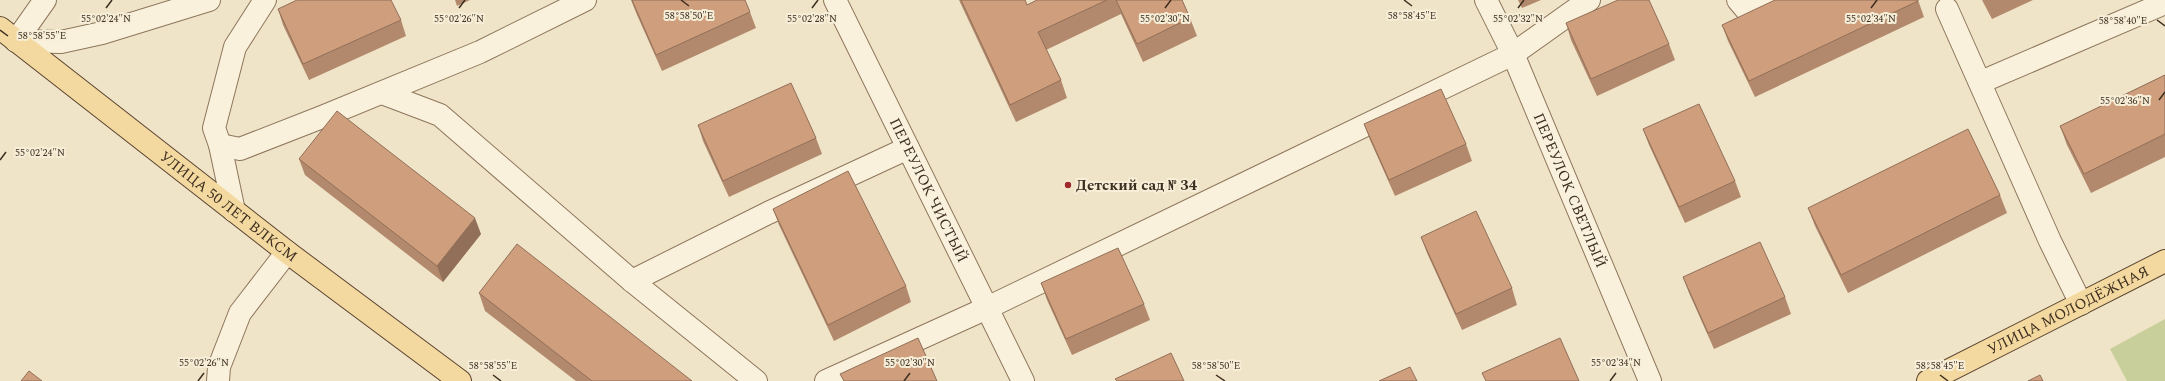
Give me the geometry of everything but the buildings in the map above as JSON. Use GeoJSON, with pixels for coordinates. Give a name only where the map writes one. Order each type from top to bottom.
{"type":"FeatureCollection","features":[{"type":"Feature","properties":{"kind":"main road","name":"УЛИЦА 50 ЛЕТ ВЛКСМ"},"geometry":{"type":"LineString","coordinates":[[8,35],[287,252],[460,381]]}},
{"type":"Feature","properties":{"kind":"main road","name":"УЛИЦА МОЛОДЁЖНАЯ"},"geometry":{"type":"LineString","coordinates":[[1928,381],[2165,261]]}},
{"type":"Feature","properties":{"kind":"street"},"geometry":{"type":"LineString","coordinates":[[8,35],[45,0]]}},
{"type":"Feature","properties":{"kind":"street"},"geometry":{"type":"LineString","coordinates":[[8,35],[62,42],[102,33],[209,0]]}},
{"type":"Feature","properties":{"kind":"street"},"geometry":{"type":"LineString","coordinates":[[234,211],[220,145],[214,128],[236,47],[265,0]]}},
{"type":"Feature","properties":{"kind":"street"},"geometry":{"type":"LineString","coordinates":[[220,145],[240,149],[480,52],[585,0]]}},
{"type":"Feature","properties":{"kind":"street","name":"ПЕРЕУЛОК ЧИСТЫЙ"},"geometry":{"type":"LineString","coordinates":[[835,0],[1023,381]]}},
{"type":"Feature","properties":{"kind":"street","name":"ПЕРЕУЛОК СВЕТЛЫЙ"},"geometry":{"type":"LineString","coordinates":[[1486,0],[1514,54],[1650,381]]}},
{"type":"Feature","properties":{"kind":"street"},"geometry":{"type":"LineString","coordinates":[[826,381],[987,308],[1514,54],[1589,0]]}},
{"type":"Feature","properties":{"kind":"street"},"geometry":{"type":"LineString","coordinates":[[1738,0],[1749,13],[1778,0]]}},
{"type":"Feature","properties":{"kind":"street"},"geometry":{"type":"LineString","coordinates":[[1981,82],[2165,3]]}},
{"type":"Feature","properties":{"kind":"street"},"geometry":{"type":"LineString","coordinates":[[1948,9],[2050,241],[2081,304]]}},
{"type":"Feature","properties":{"kind":"street"},"geometry":{"type":"LineString","coordinates":[[382,92],[440,115],[632,281],[756,381]]}},
{"type":"Feature","properties":{"kind":"street"},"geometry":{"type":"LineString","coordinates":[[632,281],[768,213],[908,148]]}},
{"type":"Feature","properties":{"kind":"street"},"geometry":{"type":"LineString","coordinates":[[218,381],[219,367],[240,313],[287,252]]}},
{"type":"Feature","properties":{"kind":"green space"},"geometry":{"type":"Polygon","coordinates":[[[2165,319],[2165,381],[2127,381],[2110,349],[2165,319]]]}},
{"type":"Feature","properties":{"kind":"place","name":"Детский сад № 34"},"geometry":{"type":"Point","coordinates":[1068,185]}}]}
